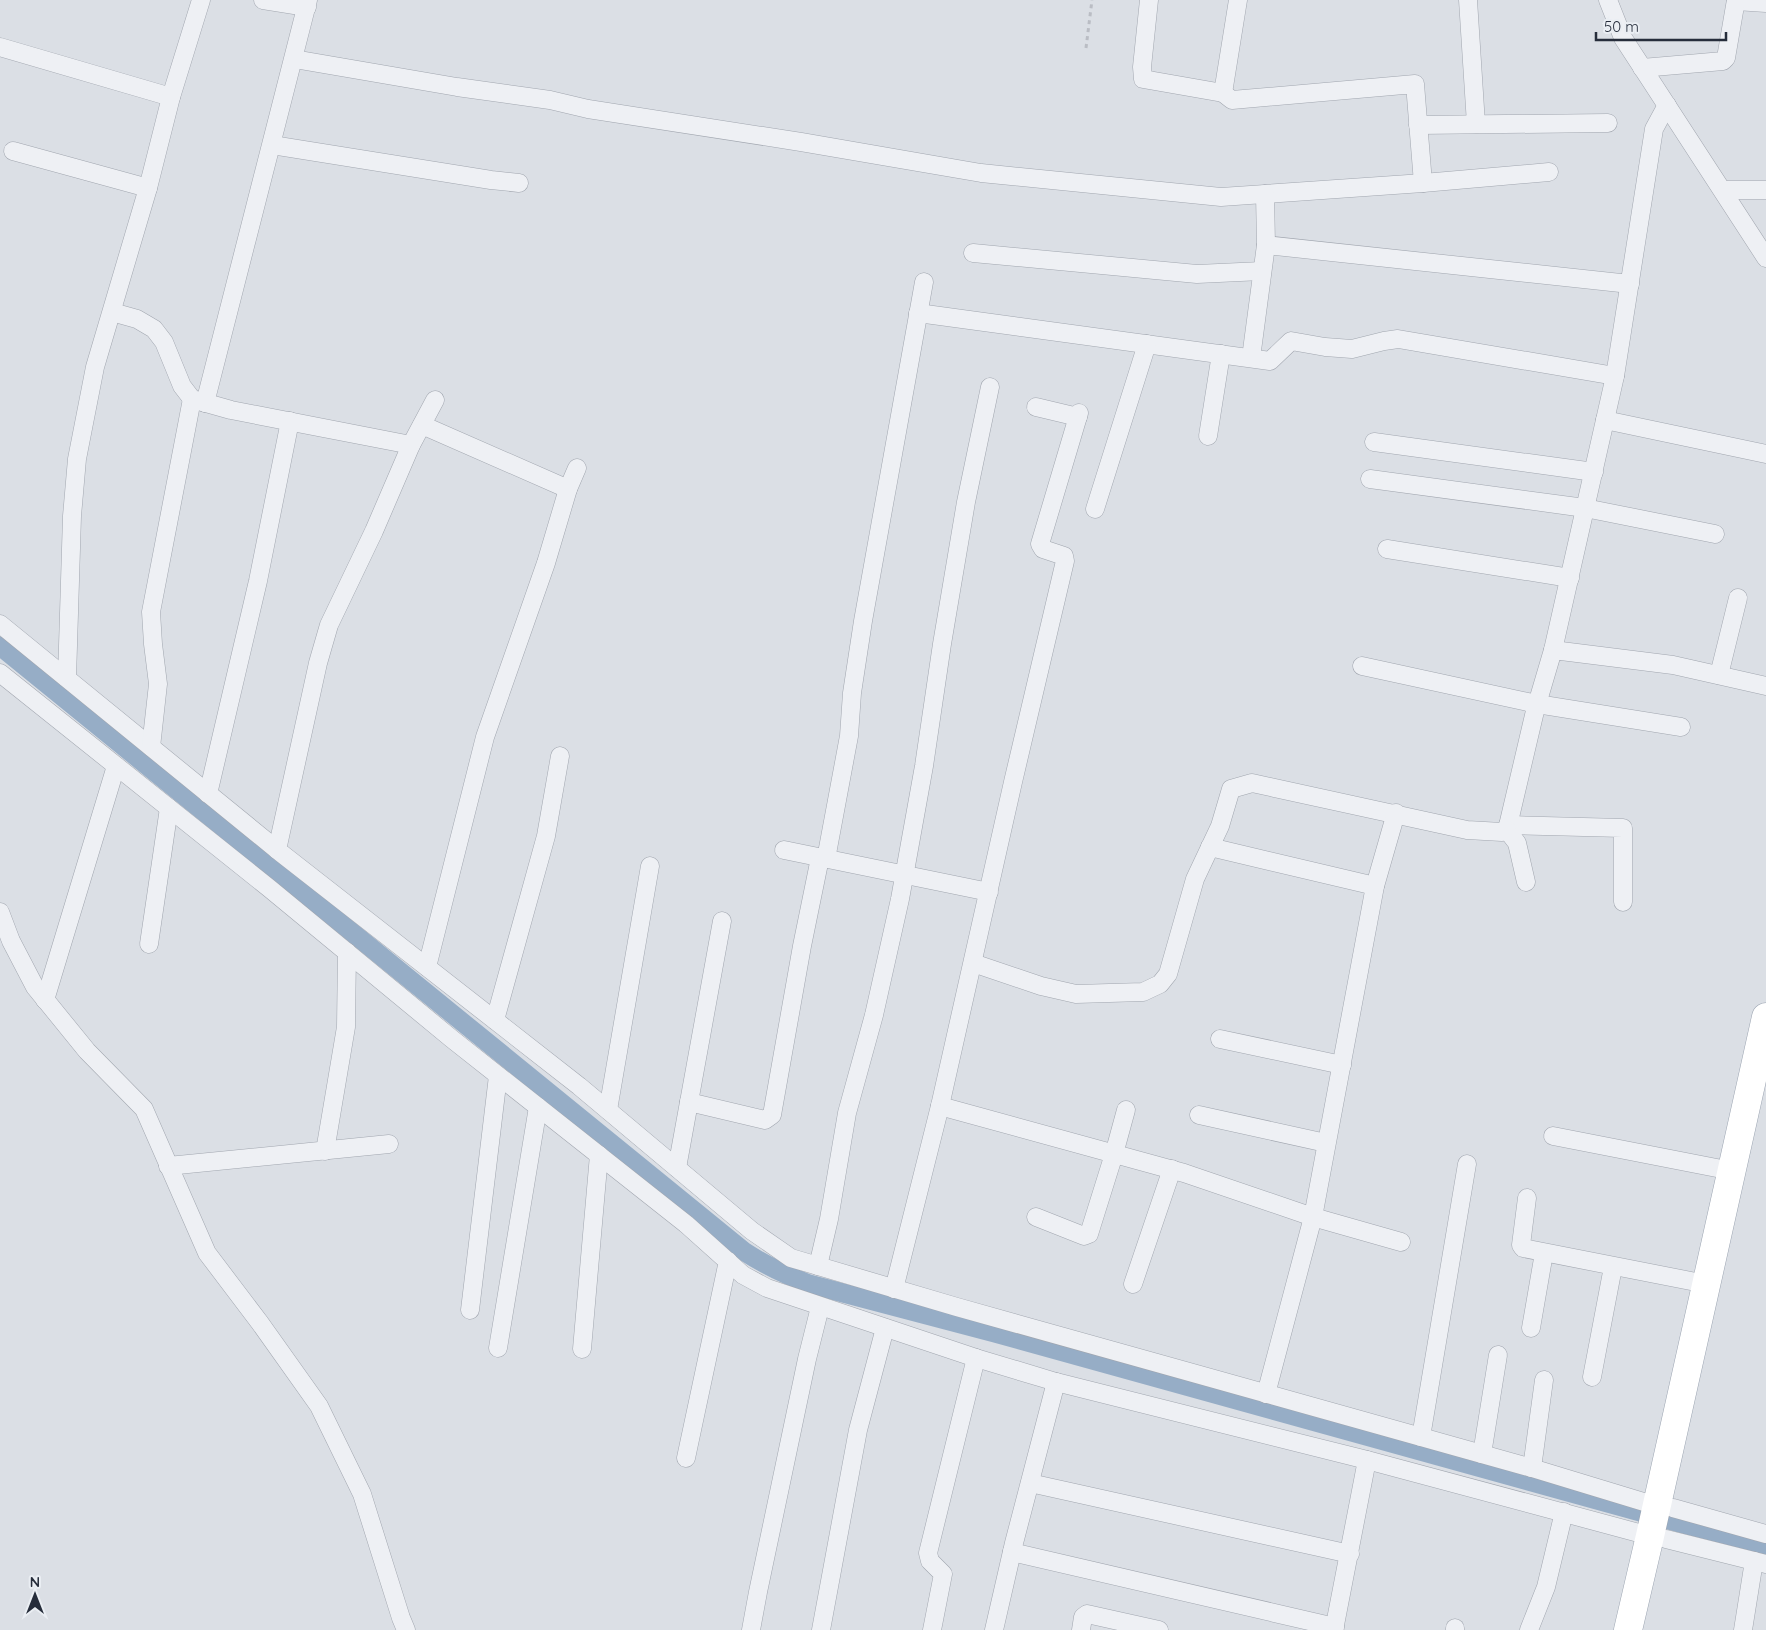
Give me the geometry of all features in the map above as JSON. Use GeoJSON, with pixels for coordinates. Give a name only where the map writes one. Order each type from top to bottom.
{"type":"FeatureCollection","features":[{"type":"Feature","properties":{"kind":"main road"},"geometry":{"type":"LineString","coordinates":[[1645,1630],[1661,1524],[1706,1284],[1766,1017]]}},
{"type":"Feature","properties":{"kind":"main road"},"geometry":{"type":"LineString","coordinates":[[1628,1630],[1661,1524],[1766,1091]]}},
{"type":"Feature","properties":{"kind":"street"},"geometry":{"type":"LineString","coordinates":[[67,678],[72,516],[77,459],[96,367],[148,188],[171,97],[201,0]]}},
{"type":"Feature","properties":{"kind":"street"},"geometry":{"type":"LineString","coordinates":[[151,747],[158,684],[151,612],[198,401],[272,144],[307,3],[263,0]]}},
{"type":"Feature","properties":{"kind":"street"},"geometry":{"type":"LineString","coordinates":[[1149,0],[1142,67],[1143,79],[1223,93],[1232,100],[1415,84],[1423,183]]}},
{"type":"Feature","properties":{"kind":"street"},"geometry":{"type":"LineString","coordinates":[[1223,93],[1238,0]]}},
{"type":"Feature","properties":{"kind":"street"},"geometry":{"type":"LineString","coordinates":[[1468,0],[1476,124]]}},
{"type":"Feature","properties":{"kind":"street"},"geometry":{"type":"LineString","coordinates":[[1608,0],[1623,38],[1766,258]]}},
{"type":"Feature","properties":{"kind":"street"},"geometry":{"type":"LineString","coordinates":[[1642,68],[1723,61],[1726,58],[1736,0],[1766,3]]}},
{"type":"Feature","properties":{"kind":"street"},"geometry":{"type":"LineString","coordinates":[[0,47],[171,97]]}},
{"type":"Feature","properties":{"kind":"street"},"geometry":{"type":"LineString","coordinates":[[294,59],[981,173],[1221,197],[1549,172]]}},
{"type":"Feature","properties":{"kind":"street"},"geometry":{"type":"LineString","coordinates":[[973,963],[1042,986],[1076,994],[1143,992],[1160,984],[1168,974],[1195,879],[1220,826],[1231,789],[1252,783],[1467,830],[1502,832],[1508,827],[1537,704],[1553,650],[1606,420],[1615,376],[1654,129],[1667,105]]}},
{"type":"Feature","properties":{"kind":"street"},"geometry":{"type":"LineString","coordinates":[[1418,124],[1608,123]]}},
{"type":"Feature","properties":{"kind":"street"},"geometry":{"type":"LineString","coordinates":[[272,144],[519,183]]}},
{"type":"Feature","properties":{"kind":"street"},"geometry":{"type":"LineString","coordinates":[[13,151],[148,188]]}},
{"type":"Feature","properties":{"kind":"street"},"geometry":{"type":"LineString","coordinates":[[1723,190],[1766,190]]}},
{"type":"Feature","properties":{"kind":"street"},"geometry":{"type":"LineString","coordinates":[[1251,358],[1266,245],[1265,194]]}},
{"type":"Feature","properties":{"kind":"street"},"geometry":{"type":"LineString","coordinates":[[1266,245],[1630,284]]}},
{"type":"Feature","properties":{"kind":"street"},"geometry":{"type":"LineString","coordinates":[[973,253],[1197,274],[1262,270]]}},
{"type":"Feature","properties":{"kind":"street"},"geometry":{"type":"LineString","coordinates":[[689,1102],[765,1120],[772,1115],[802,946],[849,736],[852,694],[863,621],[924,282]]}},
{"type":"Feature","properties":{"kind":"street"},"geometry":{"type":"LineString","coordinates":[[112,312],[137,319],[154,329],[164,342],[182,386],[198,401],[231,410],[411,445]]}},
{"type":"Feature","properties":{"kind":"street"},"geometry":{"type":"LineString","coordinates":[[918,313],[1270,361],[1291,341],[1325,347],[1352,349],[1384,341],[1398,340],[1615,376]]}},
{"type":"Feature","properties":{"kind":"street"},"geometry":{"type":"LineString","coordinates":[[1095,509],[1147,344]]}},
{"type":"Feature","properties":{"kind":"street"},"geometry":{"type":"LineString","coordinates":[[1208,436],[1221,354]]}},
{"type":"Feature","properties":{"kind":"street"},"geometry":{"type":"LineString","coordinates":[[818,1266],[829,1219],[847,1113],[874,1015],[904,874],[924,766],[966,502],[990,387]]}},
{"type":"Feature","properties":{"kind":"street"},"geometry":{"type":"LineString","coordinates":[[277,850],[318,663],[329,624],[374,531],[411,445],[435,400]]}},
{"type":"Feature","properties":{"kind":"street"},"geometry":{"type":"LineString","coordinates":[[894,1289],[940,1106],[1066,561],[1064,556],[1043,549],[1040,544],[1078,415],[1036,407]]}},
{"type":"Feature","properties":{"kind":"street"},"geometry":{"type":"LineString","coordinates":[[1606,420],[1766,454]]}},
{"type":"Feature","properties":{"kind":"street"},"geometry":{"type":"LineString","coordinates":[[208,794],[258,581],[290,421]]}},
{"type":"Feature","properties":{"kind":"street"},"geometry":{"type":"LineString","coordinates":[[422,425],[568,489]]}},
{"type":"Feature","properties":{"kind":"street"},"geometry":{"type":"LineString","coordinates":[[1374,442],[1594,472]]}},
{"type":"Feature","properties":{"kind":"street"},"geometry":{"type":"LineString","coordinates":[[427,967],[485,737],[546,563],[568,489],[577,468]]}},
{"type":"Feature","properties":{"kind":"street"},"geometry":{"type":"LineString","coordinates":[[1370,479],[1585,508],[1715,534]]}},
{"type":"Feature","properties":{"kind":"street"},"geometry":{"type":"LineString","coordinates":[[1387,549],[1570,578]]}},
{"type":"Feature","properties":{"kind":"street"},"geometry":{"type":"LineString","coordinates":[[1719,675],[1738,598]]}},
{"type":"Feature","properties":{"kind":"street"},"geometry":{"type":"LineString","coordinates":[[0,624],[277,850],[495,1020],[608,1110],[760,1236],[791,1258],[894,1289],[1532,1468],[1661,1524],[1760,1563],[1743,1630]]}},
{"type":"Feature","properties":{"kind":"street"},"geometry":{"type":"LineString","coordinates":[[1553,650],[1674,665],[1766,686]]}},
{"type":"Feature","properties":{"kind":"street"},"geometry":{"type":"LineString","coordinates":[[1362,666],[1537,704],[1681,727]]}},
{"type":"Feature","properties":{"kind":"street"},"geometry":{"type":"LineString","coordinates":[[0,673],[498,1076],[686,1224],[743,1274],[767,1288],[976,1358],[1056,1382],[1367,1460],[1564,1512],[1766,1534]]}},
{"type":"Feature","properties":{"kind":"street"},"geometry":{"type":"LineString","coordinates":[[495,1020],[546,836],[560,756]]}},
{"type":"Feature","properties":{"kind":"street"},"geometry":{"type":"LineString","coordinates":[[45,1000],[116,766]]}},
{"type":"Feature","properties":{"kind":"street"},"geometry":{"type":"LineString","coordinates":[[149,944],[169,808]]}},
{"type":"Feature","properties":{"kind":"street"},"geometry":{"type":"LineString","coordinates":[[1266,1394],[1313,1217],[1375,886],[1396,813]]}},
{"type":"Feature","properties":{"kind":"street"},"geometry":{"type":"LineString","coordinates":[[1508,827],[1517,843],[1526,882]]}},
{"type":"Feature","properties":{"kind":"street"},"geometry":{"type":"LineString","coordinates":[[1508,827],[1623,828],[1623,902]]}},
{"type":"Feature","properties":{"kind":"street"},"geometry":{"type":"LineString","coordinates":[[1210,847],[1375,886]]}},
{"type":"Feature","properties":{"kind":"street"},"geometry":{"type":"LineString","coordinates":[[784,850],[989,892]]}},
{"type":"Feature","properties":{"kind":"street"},"geometry":{"type":"LineString","coordinates":[[608,1110],[650,866]]}},
{"type":"Feature","properties":{"kind":"street"},"geometry":{"type":"LineString","coordinates":[[0,912],[11,941],[34,987],[86,1051],[144,1109],[207,1253],[319,1406],[362,1494],[406,1630]]}},
{"type":"Feature","properties":{"kind":"street"},"geometry":{"type":"LineString","coordinates":[[677,1168],[722,920]]}},
{"type":"Feature","properties":{"kind":"street"},"geometry":{"type":"LineString","coordinates":[[325,1151],[346,1028],[347,952]]}},
{"type":"Feature","properties":{"kind":"street"},"geometry":{"type":"LineString","coordinates":[[1220,1039],[1342,1065]]}},
{"type":"Feature","properties":{"kind":"street"},"geometry":{"type":"LineString","coordinates":[[470,1310],[498,1076]]}},
{"type":"Feature","properties":{"kind":"street"},"geometry":{"type":"LineString","coordinates":[[940,1106],[1172,1169],[1313,1217],[1401,1242]]}},
{"type":"Feature","properties":{"kind":"street"},"geometry":{"type":"LineString","coordinates":[[498,1348],[538,1107]]}},
{"type":"Feature","properties":{"kind":"street"},"geometry":{"type":"LineString","coordinates":[[1036,1218],[1084,1236],[1089,1234],[1126,1110]]}},
{"type":"Feature","properties":{"kind":"street"},"geometry":{"type":"LineString","coordinates":[[1199,1115],[1326,1143]]}},
{"type":"Feature","properties":{"kind":"street"},"geometry":{"type":"LineString","coordinates":[[1553,1136],[1732,1170]]}},
{"type":"Feature","properties":{"kind":"street"},"geometry":{"type":"LineString","coordinates":[[168,1166],[390,1144]]}},
{"type":"Feature","properties":{"kind":"street"},"geometry":{"type":"LineString","coordinates":[[582,1349],[599,1156]]}},
{"type":"Feature","properties":{"kind":"street"},"geometry":{"type":"LineString","coordinates":[[1421,1437],[1467,1164]]}},
{"type":"Feature","properties":{"kind":"street"},"geometry":{"type":"LineString","coordinates":[[1133,1284],[1172,1169]]}},
{"type":"Feature","properties":{"kind":"street"},"geometry":{"type":"LineString","coordinates":[[1527,1198],[1520,1245],[1523,1248],[1706,1284]]}},
{"type":"Feature","properties":{"kind":"street"},"geometry":{"type":"LineString","coordinates":[[1531,1328],[1544,1253]]}},
{"type":"Feature","properties":{"kind":"street"},"geometry":{"type":"LineString","coordinates":[[686,1458],[728,1261]]}},
{"type":"Feature","properties":{"kind":"street"},"geometry":{"type":"LineString","coordinates":[[1592,1376],[1613,1267]]}},
{"type":"Feature","properties":{"kind":"street"},"geometry":{"type":"LineString","coordinates":[[752,1630],[758,1592],[807,1359],[820,1307]]}},
{"type":"Feature","properties":{"kind":"street"},"geometry":{"type":"LineString","coordinates":[[820,1630],[858,1430],[885,1328]]}},
{"type":"Feature","properties":{"kind":"street"},"geometry":{"type":"LineString","coordinates":[[1482,1454],[1498,1355]]}},
{"type":"Feature","properties":{"kind":"street"},"geometry":{"type":"LineString","coordinates":[[932,1630],[942,1574],[930,1561],[928,1553],[976,1358]]}},
{"type":"Feature","properties":{"kind":"street"},"geometry":{"type":"LineString","coordinates":[[1532,1468],[1544,1380]]}},
{"type":"Feature","properties":{"kind":"street"},"geometry":{"type":"LineString","coordinates":[[994,1630],[1056,1382]]}},
{"type":"Feature","properties":{"kind":"street"},"geometry":{"type":"LineString","coordinates":[[1012,1552],[1334,1629],[1367,1460]]}},
{"type":"Feature","properties":{"kind":"street"},"geometry":{"type":"LineString","coordinates":[[1030,1482],[1350,1554]]}},
{"type":"Feature","properties":{"kind":"street"},"geometry":{"type":"LineString","coordinates":[[1529,1630],[1546,1586],[1564,1512]]}},
{"type":"Feature","properties":{"kind":"street"},"geometry":{"type":"LineString","coordinates":[[1081,1630],[1083,1617],[1087,1614],[1159,1630]]}},
{"type":"Feature","properties":{"kind":"path"},"geometry":{"type":"LineString","coordinates":[[1086,48],[1092,0]]}},
{"type":"Feature","properties":{"kind":"waterway"},"geometry":{"type":"LineString","coordinates":[[0,646],[745,1252],[776,1270],[809,1284],[995,1333],[1687,1525],[1766,1545]]}}]}
